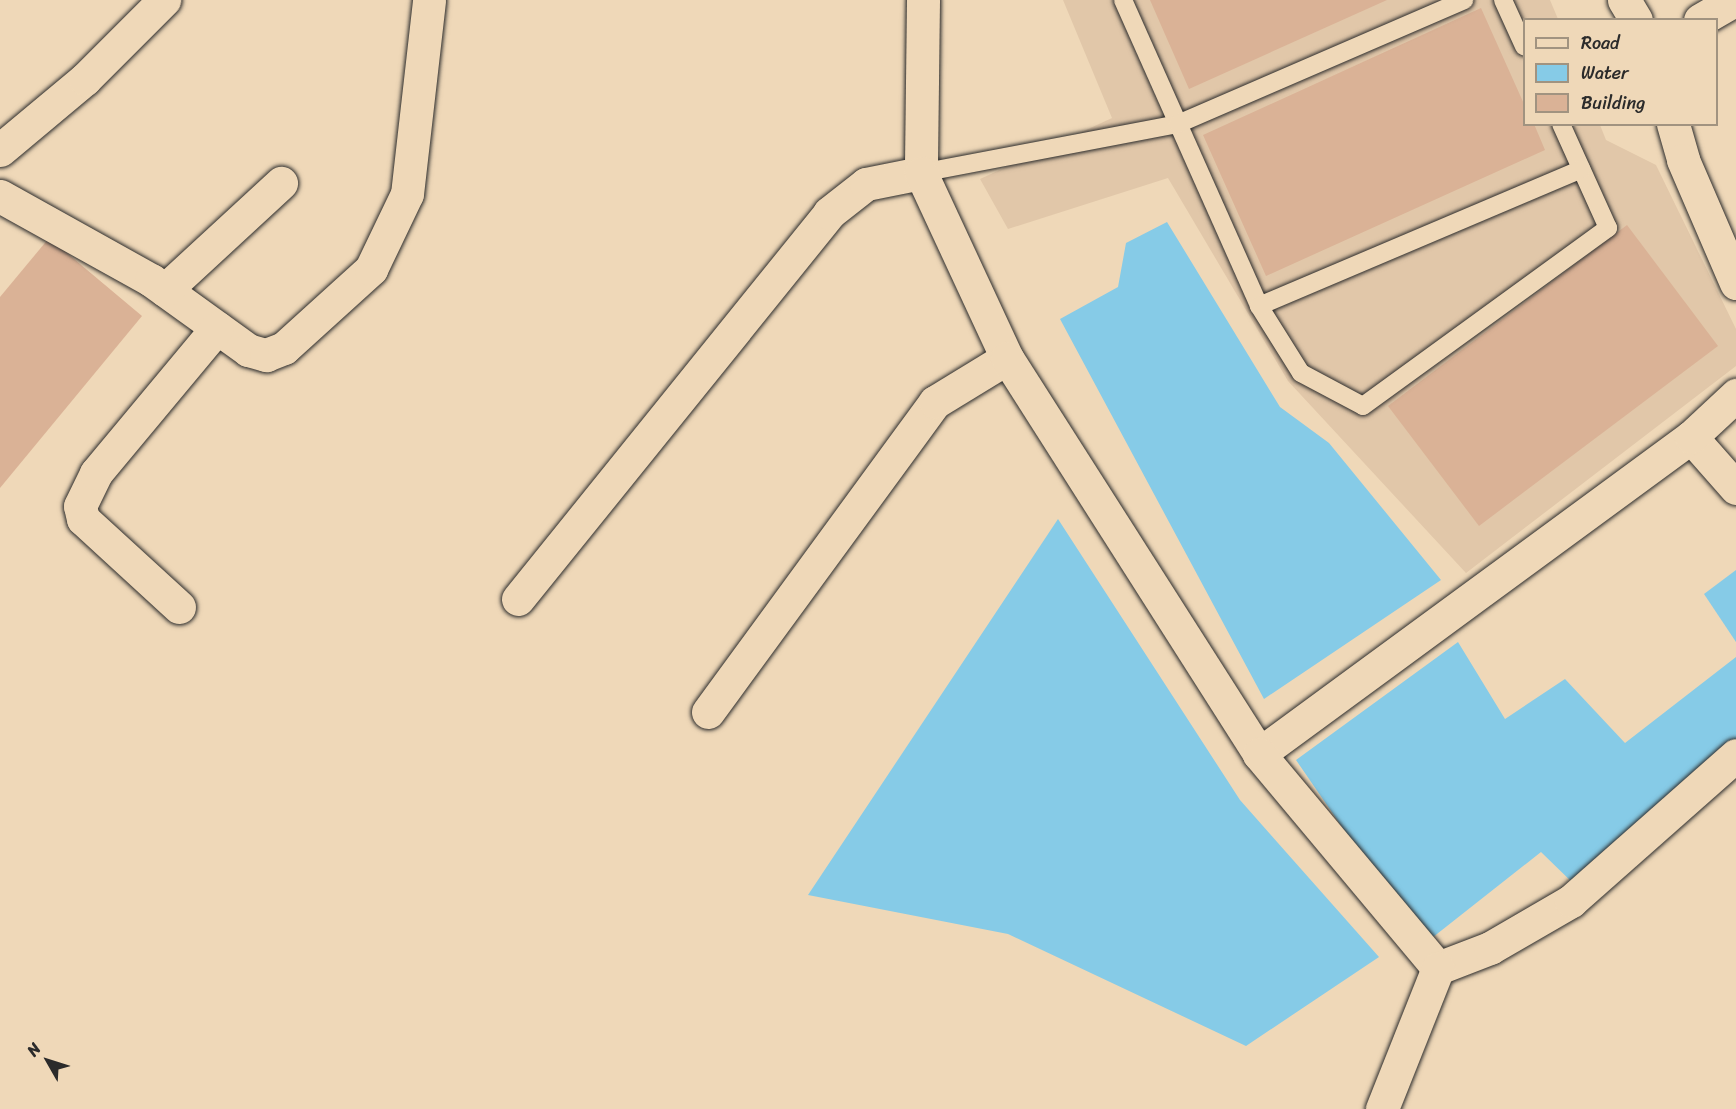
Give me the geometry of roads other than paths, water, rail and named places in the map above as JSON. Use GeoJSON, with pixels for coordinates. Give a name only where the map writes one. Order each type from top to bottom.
{"type":"FeatureCollection","features":[{"type":"Feature","properties":{"kind":"street"},"geometry":{"type":"LineString","coordinates":[[0,150],[85,79],[164,0]]}},
{"type":"Feature","properties":{"kind":"street"},"geometry":{"type":"LineString","coordinates":[[0,196],[165,290],[248,350],[266,354],[284,348],[371,269],[407,194],[429,0]]}},
{"type":"Feature","properties":{"kind":"street"},"geometry":{"type":"LineString","coordinates":[[923,0],[921,173],[1007,358],[1259,754],[1438,968]]}},
{"type":"Feature","properties":{"kind":"street"},"geometry":{"type":"LineString","coordinates":[[1624,0],[1635,18]]}},
{"type":"Feature","properties":{"kind":"street"},"geometry":{"type":"LineString","coordinates":[[1703,18],[1734,0]]}},
{"type":"Feature","properties":{"kind":"street"},"geometry":{"type":"LineString","coordinates":[[1674,126],[1683,160],[1736,283]]}},
{"type":"Feature","properties":{"kind":"street"},"geometry":{"type":"LineString","coordinates":[[518,599],[829,213],[866,184],[921,173]]}},
{"type":"Feature","properties":{"kind":"street"},"geometry":{"type":"LineString","coordinates":[[165,290],[281,183]]}},
{"type":"Feature","properties":{"kind":"street"},"geometry":{"type":"LineString","coordinates":[[178,607],[83,519],[80,506],[96,473],[217,328]]}},
{"type":"Feature","properties":{"kind":"street"},"geometry":{"type":"LineString","coordinates":[[708,712],[935,402],[1007,358]]}},
{"type":"Feature","properties":{"kind":"street"},"geometry":{"type":"LineString","coordinates":[[1259,754],[1691,437],[1736,395]]}},
{"type":"Feature","properties":{"kind":"street"},"geometry":{"type":"LineString","coordinates":[[1691,437],[1736,488]]}},
{"type":"Feature","properties":{"kind":"street"},"geometry":{"type":"LineString","coordinates":[[1382,1109],[1438,968],[1490,948],[1571,901],[1736,755]]}},
{"type":"Feature","properties":{"kind":"lane"},"geometry":{"type":"LineString","coordinates":[[1123,0],[1259,306],[1301,373],[1363,406],[1608,228],[1562,126]]}},
{"type":"Feature","properties":{"kind":"lane"},"geometry":{"type":"LineString","coordinates":[[921,173],[1178,124],[1464,0]]}},
{"type":"Feature","properties":{"kind":"lane"},"geometry":{"type":"LineString","coordinates":[[1503,0],[1523,44]]}},
{"type":"Feature","properties":{"kind":"lane"},"geometry":{"type":"LineString","coordinates":[[1259,306],[1581,169]]}},
{"type":"Feature","properties":{"kind":"water"},"geometry":{"type":"Polygon","coordinates":[[[1167,222],[1280,407],[1329,443],[1441,580],[1264,699],[1060,319],[1118,287],[1126,243],[1167,222]]]}},
{"type":"Feature","properties":{"kind":"water"},"geometry":{"type":"Polygon","coordinates":[[[1058,519],[1240,800],[1379,957],[1246,1046],[1008,934],[808,895],[1058,519]]]}},
{"type":"Feature","properties":{"kind":"water"},"geometry":{"type":"Polygon","coordinates":[[[1736,570],[1736,642],[1704,594],[1736,570]]]}},
{"type":"Feature","properties":{"kind":"water"},"geometry":{"type":"Polygon","coordinates":[[[1458,642],[1505,719],[1565,679],[1625,743],[1736,657],[1736,744],[1577,887],[1541,852],[1423,945],[1296,760],[1458,642]]]}}]}
